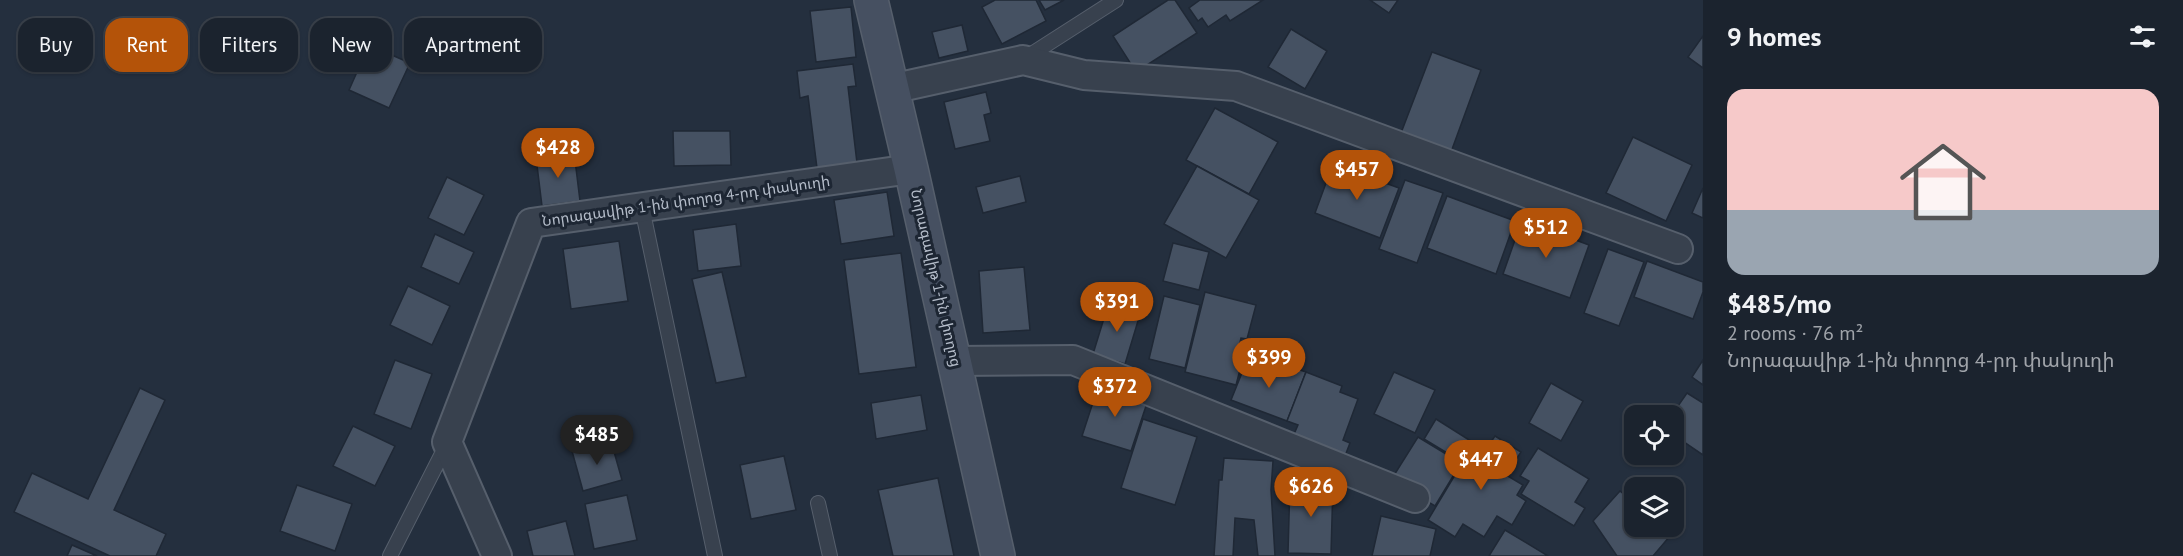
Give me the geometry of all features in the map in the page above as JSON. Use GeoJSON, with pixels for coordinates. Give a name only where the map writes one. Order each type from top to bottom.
{"type":"FeatureCollection","features":[{"type":"Feature","properties":{"kind":"main road","name":"Նորագավիթ 1-ին փողոց"},"geometry":{"type":"LineString","coordinates":[[871,0],[998,556]]}},
{"type":"Feature","properties":{"kind":"street"},"geometry":{"type":"LineString","coordinates":[[891,89],[1023,60],[1084,75],[1236,86],[1678,249]]}},
{"type":"Feature","properties":{"kind":"street","name":"Նորագավիթ 1-ին փողոց 4-րդ փակուղի"},"geometry":{"type":"LineString","coordinates":[[447,442],[531,223],[911,169]]}},
{"type":"Feature","properties":{"kind":"street"},"geometry":{"type":"LineString","coordinates":[[954,361],[1073,360],[1416,498]]}},
{"type":"Feature","properties":{"kind":"street"},"geometry":{"type":"LineString","coordinates":[[447,442],[497,556]]}},
{"type":"Feature","properties":{"kind":"lane"},"geometry":{"type":"LineString","coordinates":[[1023,60],[1116,0]]}},
{"type":"Feature","properties":{"kind":"lane"},"geometry":{"type":"LineString","coordinates":[[642,208],[715,556]]}},
{"type":"Feature","properties":{"kind":"lane"},"geometry":{"type":"LineString","coordinates":[[390,556],[447,442]]}},
{"type":"Feature","properties":{"kind":"lane"},"geometry":{"type":"LineString","coordinates":[[818,503],[830,556]]}},
{"type":"Feature","properties":{"kind":"building"},"geometry":{"type":"Polygon","coordinates":[[[995,0],[1036,0],[1046,21],[1002,44],[982,7],[995,0]]]}},
{"type":"Feature","properties":{"kind":"building"},"geometry":{"type":"Polygon","coordinates":[[[1039,0],[1064,0],[1045,10],[1039,0]]]}},
{"type":"Feature","properties":{"kind":"building"},"geometry":{"type":"Polygon","coordinates":[[[1168,0],[1175,0],[1197,33],[1136,72],[1113,36],[1168,0]]]}},
{"type":"Feature","properties":{"kind":"building"},"geometry":{"type":"Polygon","coordinates":[[[1200,0],[1263,0],[1230,21],[1226,15],[1208,27],[1202,18],[1198,21],[1189,8],[1200,0]]]}},
{"type":"Feature","properties":{"kind":"building"},"geometry":{"type":"Polygon","coordinates":[[[1370,0],[1398,0],[1389,13],[1370,0]]]}},
{"type":"Feature","properties":{"kind":"building"},"geometry":{"type":"Polygon","coordinates":[[[851,7],[856,57],[816,62],[810,11],[851,7]]]}},
{"type":"Feature","properties":{"kind":"building"},"geometry":{"type":"Polygon","coordinates":[[[962,25],[968,51],[939,58],[932,32],[962,25]]]}},
{"type":"Feature","properties":{"kind":"building"},"geometry":{"type":"Polygon","coordinates":[[[1291,29],[1327,51],[1305,89],[1268,67],[1291,29]]]}},
{"type":"Feature","properties":{"kind":"building"},"geometry":{"type":"Polygon","coordinates":[[[1703,36],[1703,68],[1688,57],[1703,36]]]}},
{"type":"Feature","properties":{"kind":"building"},"geometry":{"type":"Polygon","coordinates":[[[1432,52],[1481,70],[1451,152],[1401,133],[1432,52]]]}},
{"type":"Feature","properties":{"kind":"building"},"geometry":{"type":"Polygon","coordinates":[[[392,55],[404,60],[406,72],[389,108],[349,90],[357,72],[392,72],[392,55]]]}},
{"type":"Feature","properties":{"kind":"building"},"geometry":{"type":"Polygon","coordinates":[[[853,64],[856,86],[848,87],[857,163],[817,168],[808,96],[800,98],[797,71],[853,64]]]}},
{"type":"Feature","properties":{"kind":"building"},"geometry":{"type":"Polygon","coordinates":[[[986,92],[991,113],[984,115],[990,141],[955,149],[944,102],[986,92]]]}},
{"type":"Feature","properties":{"kind":"building"},"geometry":{"type":"Polygon","coordinates":[[[1215,108],[1278,142],[1249,194],[1186,160],[1215,108]]]}},
{"type":"Feature","properties":{"kind":"building"},"geometry":{"type":"Polygon","coordinates":[[[673,131],[730,131],[731,165],[674,166],[673,131]]]}},
{"type":"Feature","properties":{"kind":"building"},"geometry":{"type":"Polygon","coordinates":[[[1633,137],[1692,165],[1666,221],[1606,193],[1633,137]]]}},
{"type":"Feature","properties":{"kind":"building"},"geometry":{"type":"Polygon","coordinates":[[[574,152],[580,201],[542,206],[536,157],[574,152]]]}},
{"type":"Feature","properties":{"kind":"building"},"geometry":{"type":"Polygon","coordinates":[[[1333,164],[1399,188],[1380,238],[1315,213],[1333,164]]]}},
{"type":"Feature","properties":{"kind":"building"},"geometry":{"type":"Polygon","coordinates":[[[1197,166],[1259,200],[1226,258],[1164,224],[1197,166]]]}},
{"type":"Feature","properties":{"kind":"building"},"geometry":{"type":"Polygon","coordinates":[[[1020,176],[1026,202],[983,213],[976,187],[1020,176]]]}},
{"type":"Feature","properties":{"kind":"building"},"geometry":{"type":"Polygon","coordinates":[[[447,177],[484,195],[464,235],[428,218],[447,177]]]}},
{"type":"Feature","properties":{"kind":"building"},"geometry":{"type":"Polygon","coordinates":[[[1405,180],[1443,193],[1417,263],[1379,249],[1405,180]]]}},
{"type":"Feature","properties":{"kind":"building"},"geometry":{"type":"Polygon","coordinates":[[[1703,188],[1703,218],[1692,213],[1703,188]]]}},
{"type":"Feature","properties":{"kind":"building"},"geometry":{"type":"Polygon","coordinates":[[[887,192],[894,236],[841,244],[834,200],[887,192]]]}},
{"type":"Feature","properties":{"kind":"building"},"geometry":{"type":"Polygon","coordinates":[[[1447,196],[1515,221],[1496,274],[1427,248],[1447,196]]]}},
{"type":"Feature","properties":{"kind":"building"},"geometry":{"type":"Polygon","coordinates":[[[1522,220],[1589,245],[1570,298],[1503,274],[1522,220]]]}},
{"type":"Feature","properties":{"kind":"building"},"geometry":{"type":"Polygon","coordinates":[[[736,224],[741,266],[698,271],[693,230],[736,224]]]}},
{"type":"Feature","properties":{"kind":"building"},"geometry":{"type":"Polygon","coordinates":[[[435,234],[474,252],[459,284],[421,267],[435,234]]]}},
{"type":"Feature","properties":{"kind":"building"},"geometry":{"type":"Polygon","coordinates":[[[619,241],[628,301],[571,309],[563,249],[619,241]]]}},
{"type":"Feature","properties":{"kind":"building"},"geometry":{"type":"Polygon","coordinates":[[[1173,243],[1209,252],[1199,290],[1163,281],[1173,243]]]}},
{"type":"Feature","properties":{"kind":"building"},"geometry":{"type":"Polygon","coordinates":[[[1608,249],[1644,262],[1619,326],[1584,313],[1608,249]]]}},
{"type":"Feature","properties":{"kind":"building"},"geometry":{"type":"Polygon","coordinates":[[[901,253],[916,367],[859,374],[844,260],[901,253]]]}},
{"type":"Feature","properties":{"kind":"building"},"geometry":{"type":"Polygon","coordinates":[[[1647,261],[1703,282],[1703,292],[1693,319],[1634,297],[1647,261]]]}},
{"type":"Feature","properties":{"kind":"building"},"geometry":{"type":"Polygon","coordinates":[[[1024,267],[1030,330],[983,333],[979,271],[1024,267]]]}},
{"type":"Feature","properties":{"kind":"building"},"geometry":{"type":"Polygon","coordinates":[[[722,272],[746,377],[716,383],[692,279],[722,272]]]}},
{"type":"Feature","properties":{"kind":"building"},"geometry":{"type":"Polygon","coordinates":[[[408,286],[450,306],[432,345],[390,325],[408,286]]]}},
{"type":"Feature","properties":{"kind":"building"},"geometry":{"type":"Polygon","coordinates":[[[1205,292],[1256,305],[1247,339],[1241,338],[1235,364],[1241,366],[1236,385],[1185,372],[1205,292]]]}},
{"type":"Feature","properties":{"kind":"building"},"geometry":{"type":"Polygon","coordinates":[[[1164,296],[1200,305],[1185,368],[1149,359],[1164,296]]]}},
{"type":"Feature","properties":{"kind":"building"},"geometry":{"type":"Polygon","coordinates":[[[1109,302],[1141,311],[1125,364],[1093,354],[1109,302]]]}},
{"type":"Feature","properties":{"kind":"building"},"geometry":{"type":"Polygon","coordinates":[[[1248,358],[1286,372],[1288,366],[1306,372],[1287,421],[1231,400],[1248,358]]]}},
{"type":"Feature","properties":{"kind":"building"},"geometry":{"type":"Polygon","coordinates":[[[395,360],[432,374],[411,429],[374,414],[395,360]]]}},
{"type":"Feature","properties":{"kind":"building"},"geometry":{"type":"Polygon","coordinates":[[[1703,360],[1703,385],[1692,377],[1703,360]]]}},
{"type":"Feature","properties":{"kind":"building"},"geometry":{"type":"Polygon","coordinates":[[[1306,372],[1342,386],[1340,392],[1358,399],[1343,440],[1350,443],[1343,461],[1291,441],[1298,425],[1287,421],[1306,372]]]}},
{"type":"Feature","properties":{"kind":"building"},"geometry":{"type":"Polygon","coordinates":[[[1394,372],[1435,390],[1415,433],[1374,414],[1394,372]]]}},
{"type":"Feature","properties":{"kind":"building"},"geometry":{"type":"Polygon","coordinates":[[[1551,383],[1583,401],[1561,441],[1529,423],[1551,383]]]}},
{"type":"Feature","properties":{"kind":"building"},"geometry":{"type":"Polygon","coordinates":[[[1099,384],[1148,400],[1131,451],[1082,436],[1099,384]]]}},
{"type":"Feature","properties":{"kind":"building"},"geometry":{"type":"Polygon","coordinates":[[[140,388],[165,400],[114,510],[166,534],[156,556],[110,556],[14,512],[32,473],[88,499],[140,388]]]}},
{"type":"Feature","properties":{"kind":"building"},"geometry":{"type":"Polygon","coordinates":[[[1687,393],[1703,403],[1703,455],[1684,442],[1684,405],[1679,405],[1687,393]]]}},
{"type":"Feature","properties":{"kind":"building"},"geometry":{"type":"Polygon","coordinates":[[[921,395],[927,430],[876,439],[871,403],[921,395]]]}},
{"type":"Feature","properties":{"kind":"building"},"geometry":{"type":"Polygon","coordinates":[[[1143,419],[1197,437],[1175,505],[1121,488],[1143,419]]]}},
{"type":"Feature","properties":{"kind":"building"},"geometry":{"type":"Polygon","coordinates":[[[1436,419],[1474,443],[1462,462],[1424,439],[1436,419]]]}},
{"type":"Feature","properties":{"kind":"building"},"geometry":{"type":"Polygon","coordinates":[[[353,426],[395,446],[375,486],[333,466],[353,426]]]}},
{"type":"Feature","properties":{"kind":"building"},"geometry":{"type":"Polygon","coordinates":[[[1495,436],[1521,452],[1506,475],[1523,485],[1517,495],[1526,501],[1512,525],[1497,516],[1484,537],[1463,524],[1455,537],[1428,520],[1473,445],[1484,452],[1495,436]]]}},
{"type":"Feature","properties":{"kind":"building"},"geometry":{"type":"Polygon","coordinates":[[[1418,437],[1461,463],[1435,506],[1391,480],[1418,437]]]}},
{"type":"Feature","properties":{"kind":"building"},"geometry":{"type":"Polygon","coordinates":[[[611,441],[622,480],[583,491],[572,451],[611,441]]]}},
{"type":"Feature","properties":{"kind":"building"},"geometry":{"type":"Polygon","coordinates":[[[1538,448],[1589,479],[1575,502],[1585,508],[1574,526],[1521,494],[1529,481],[1520,476],[1538,448]]]}},
{"type":"Feature","properties":{"kind":"building"},"geometry":{"type":"Polygon","coordinates":[[[784,456],[796,510],[751,519],[740,465],[784,456]]]}},
{"type":"Feature","properties":{"kind":"building"},"geometry":{"type":"Polygon","coordinates":[[[1224,458],[1273,461],[1271,490],[1275,556],[1258,556],[1254,520],[1235,518],[1233,556],[1214,556],[1219,480],[1222,480],[1224,458]]]}},
{"type":"Feature","properties":{"kind":"building"},"geometry":{"type":"Polygon","coordinates":[[[938,478],[954,556],[893,556],[878,490],[938,478]]]}},
{"type":"Feature","properties":{"kind":"building"},"geometry":{"type":"Polygon","coordinates":[[[1290,482],[1333,483],[1331,554],[1288,553],[1290,482]]]}},
{"type":"Feature","properties":{"kind":"building"},"geometry":{"type":"Polygon","coordinates":[[[297,485],[352,504],[335,551],[280,531],[297,485]]]}},
{"type":"Feature","properties":{"kind":"building"},"geometry":{"type":"Polygon","coordinates":[[[1620,491],[1624,494],[1624,537],[1669,537],[1653,556],[1617,556],[1593,521],[1620,491]]]}},
{"type":"Feature","properties":{"kind":"building"},"geometry":{"type":"Polygon","coordinates":[[[627,495],[637,540],[594,549],[585,504],[627,495]]]}},
{"type":"Feature","properties":{"kind":"building"},"geometry":{"type":"Polygon","coordinates":[[[1381,516],[1436,529],[1430,556],[1372,556],[1381,516]]]}},
{"type":"Feature","properties":{"kind":"building"},"geometry":{"type":"Polygon","coordinates":[[[566,521],[575,556],[533,556],[527,531],[566,521]]]}},
{"type":"Feature","properties":{"kind":"building"},"geometry":{"type":"Polygon","coordinates":[[[1505,530],[1548,556],[1489,556],[1505,530]]]}},
{"type":"Feature","properties":{"kind":"building"},"geometry":{"type":"Polygon","coordinates":[[[72,545],[97,556],[67,556],[72,545]]]}}]}
